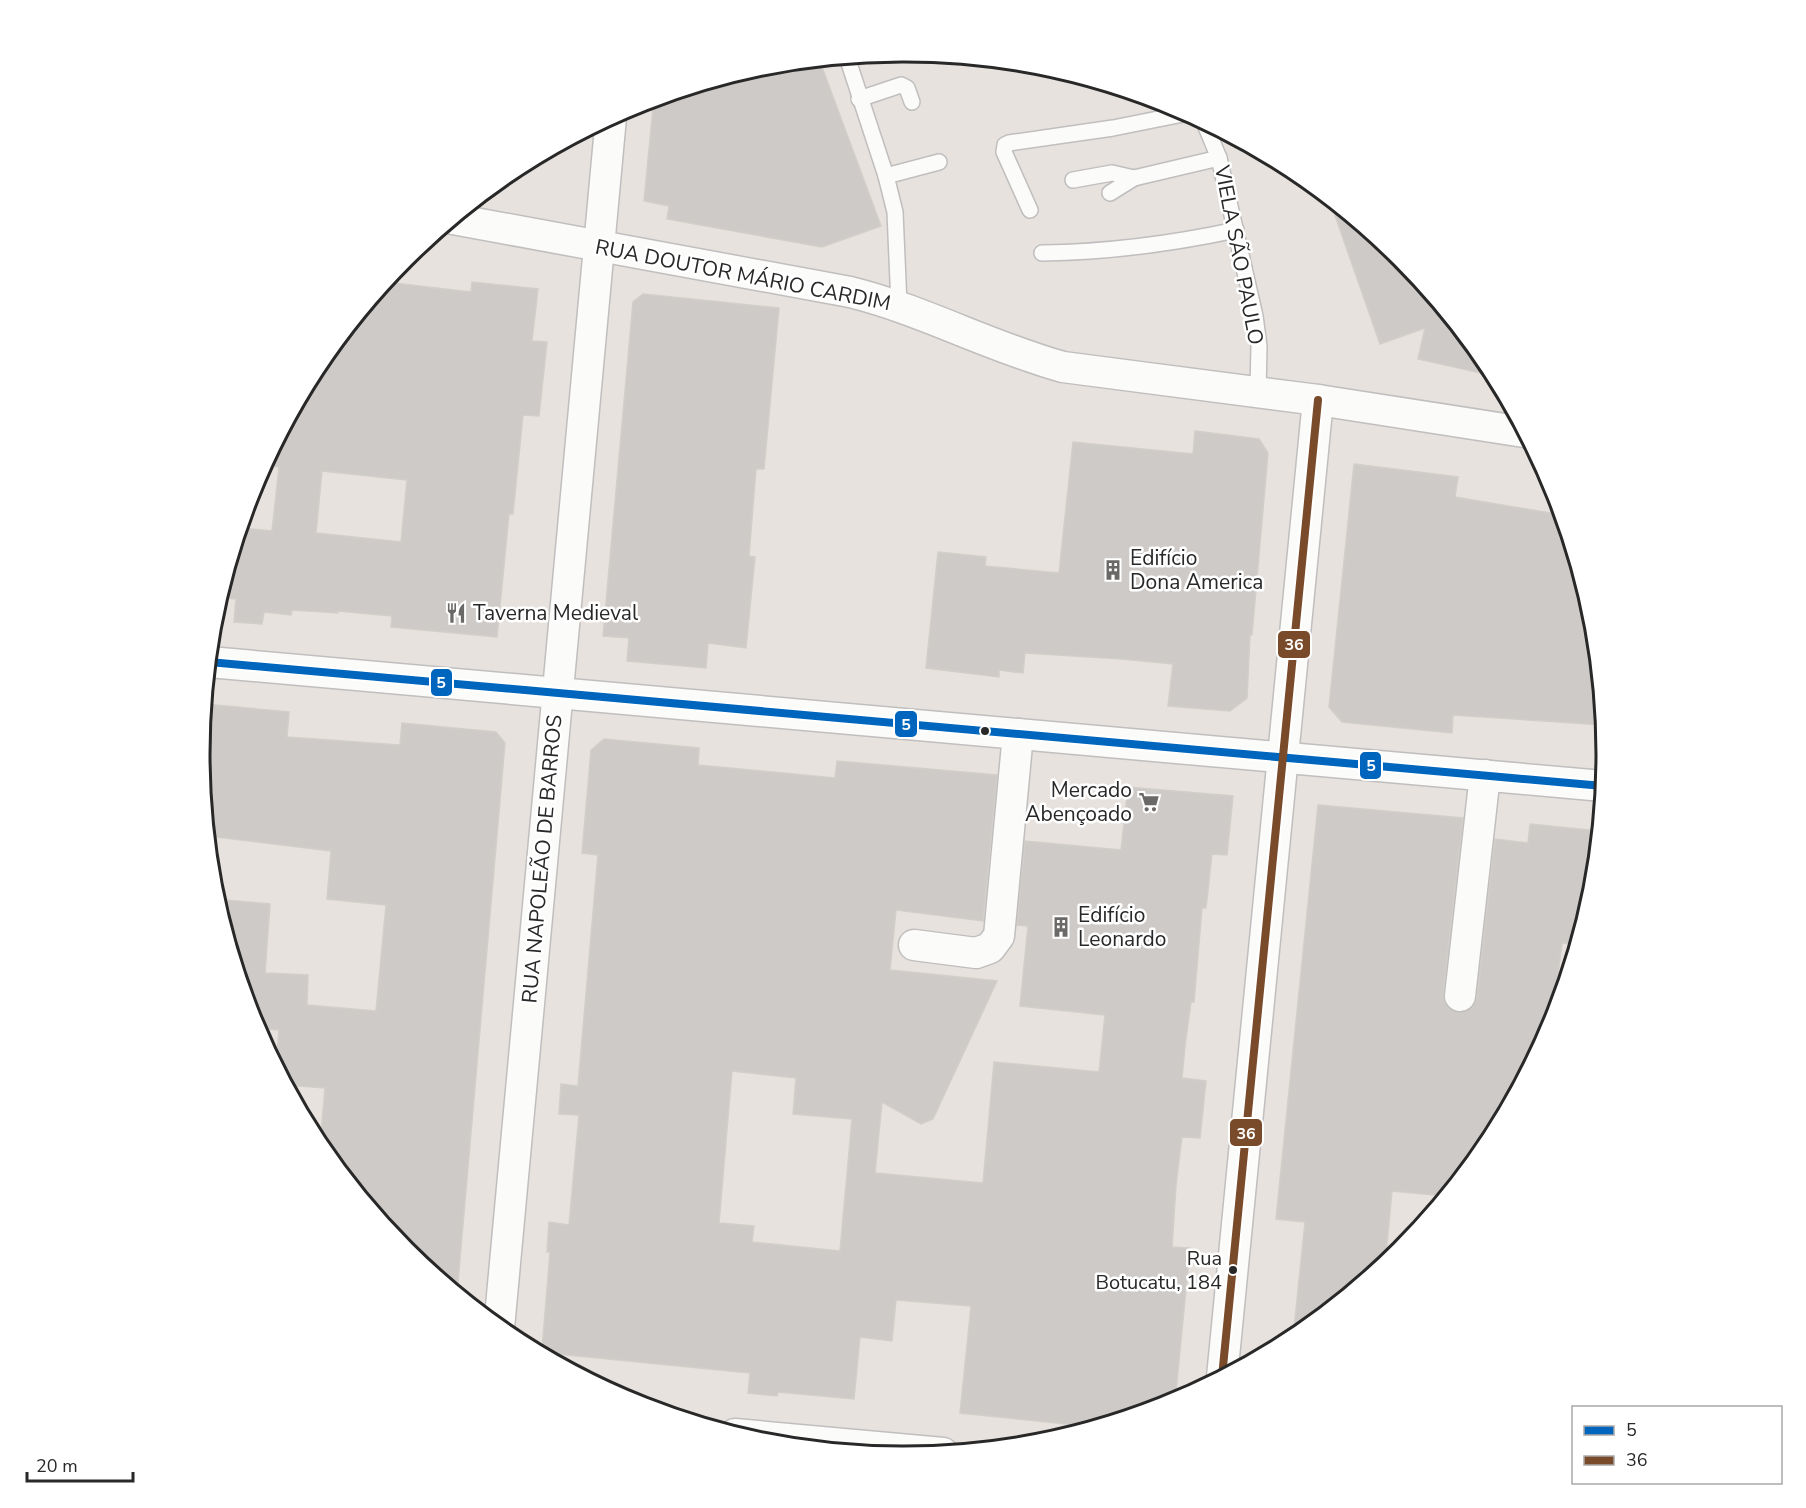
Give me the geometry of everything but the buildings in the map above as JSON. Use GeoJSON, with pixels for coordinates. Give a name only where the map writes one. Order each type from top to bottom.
{"type":"FeatureCollection","features":[{"type":"Feature","properties":{"kind":"street","name":"RUA NAPOLEÃO DE BARROS"},"geometry":{"type":"LineString","coordinates":[[500,1317],[610,127]]}},
{"type":"Feature","properties":{"kind":"street","name":"RUA DOUTOR MÁRIO CARDIM"},"geometry":{"type":"LineString","coordinates":[[461,221],[850,292],[899,305],[1034,359],[1063,366],[1318,400],[1515,431]]}},
{"type":"Feature","properties":{"kind":"street"},"geometry":{"type":"LineString","coordinates":[[1223,1368],[1318,400]]}},
{"type":"Feature","properties":{"kind":"street"},"geometry":{"type":"LineString","coordinates":[[216,663],[557,691],[1595,785]]}},
{"type":"Feature","properties":{"kind":"street"},"geometry":{"type":"LineString","coordinates":[[914,945],[976,953],[990,948],[999,936],[1018,734]]}},
{"type":"Feature","properties":{"kind":"street"},"geometry":{"type":"LineString","coordinates":[[1460,996],[1485,776]]}},
{"type":"Feature","properties":{"kind":"lane"},"geometry":{"type":"LineString","coordinates":[[849,64],[886,176],[895,213],[899,305]]}},
{"type":"Feature","properties":{"kind":"lane"},"geometry":{"type":"LineString","coordinates":[[859,99],[901,85],[907,88],[912,102]]}},
{"type":"Feature","properties":{"kind":"lane"},"geometry":{"type":"LineString","coordinates":[[1030,210],[1004,152],[1005,145],[1173,116]]}},
{"type":"Feature","properties":{"kind":"lane","name":"VIELA SÃO PAULO"},"geometry":{"type":"LineString","coordinates":[[1208,133],[1219,158],[1255,316],[1259,346],[1258,392]]}},
{"type":"Feature","properties":{"kind":"lane"},"geometry":{"type":"LineString","coordinates":[[1110,193],[1134,178],[1219,158]]}},
{"type":"Feature","properties":{"kind":"lane"},"geometry":{"type":"LineString","coordinates":[[886,176],[939,162]]}},
{"type":"Feature","properties":{"kind":"lane"},"geometry":{"type":"LineString","coordinates":[[1072,180],[1112,173],[1134,178]]}},
{"type":"Feature","properties":{"kind":"lane"},"geometry":{"type":"LineString","coordinates":[[1041,253],[1092,253],[1172,244],[1236,230]]}},
{"type":"Feature","properties":{"kind":"transit line","name":"36"},"geometry":{"type":"LineString","coordinates":[[1223,1368],[1318,400]]}},
{"type":"Feature","properties":{"kind":"transit line","name":"5"},"geometry":{"type":"LineString","coordinates":[[216,663],[1595,785]]}},
{"type":"Feature","properties":{"kind":"place","name":"Edifício Dona America"},"geometry":{"type":"Point","coordinates":[1113,570]}},
{"type":"Feature","properties":{"kind":"place","name":"Taverna Medieval"},"geometry":{"type":"Point","coordinates":[456,613]}},
{"type":"Feature","properties":{"kind":"place","name":"Mercado Abençoado"},"geometry":{"type":"Point","coordinates":[1149,802]}},
{"type":"Feature","properties":{"kind":"place","name":"Edifício Leonardo"},"geometry":{"type":"Point","coordinates":[1061,927]}},
{"type":"Feature","properties":{"kind":"place","name":"Rua Botucatu, 184"},"geometry":{"type":"Point","coordinates":[1233,1270]}}]}
